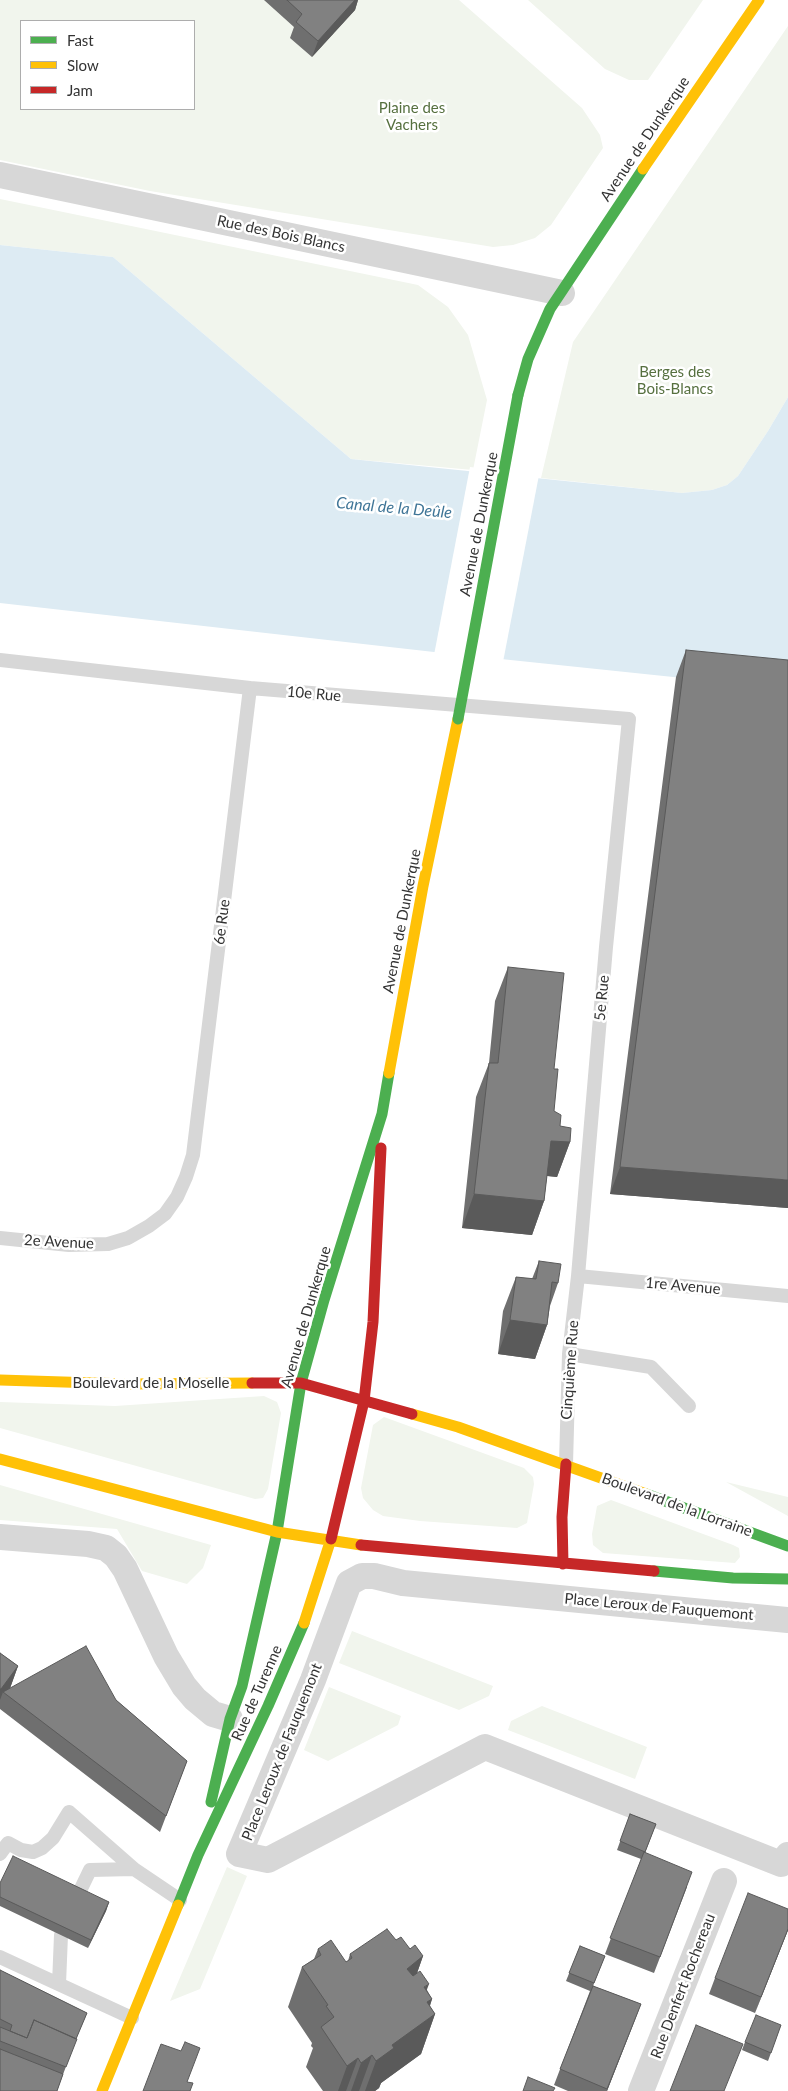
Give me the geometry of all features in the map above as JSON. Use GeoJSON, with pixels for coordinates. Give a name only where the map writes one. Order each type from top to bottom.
{"type":"FeatureCollection","features":[{"type":"Feature","properties":{"kind":"main road","name":"Avenue de Dunkerque"},"geometry":{"type":"LineString","coordinates":[[277,1532],[301,1383],[324,1300],[382,1114],[423,886],[458,719],[518,395],[528,359],[541,326],[562,292],[662,139],[759,0]]}},
{"type":"Feature","properties":{"kind":"main road","name":"Avenue de Dunkerque"},"geometry":{"type":"LineString","coordinates":[[364,1401],[373,1322],[382,1114]]}},
{"type":"Feature","properties":{"kind":"main road","name":"Boulevard de la Moselle"},"geometry":{"type":"LineString","coordinates":[[0,1380],[127,1384],[301,1383],[364,1401]]}},
{"type":"Feature","properties":{"kind":"main road","name":"Boulevard de la Lorraine"},"geometry":{"type":"LineString","coordinates":[[364,1401],[458,1427],[566,1464],[788,1546]]}},
{"type":"Feature","properties":{"kind":"main road","name":"Rue de Turenne"},"geometry":{"type":"LineString","coordinates":[[102,2091],[198,1855],[309,1610],[330,1539],[364,1401]]}},
{"type":"Feature","properties":{"kind":"main road"},"geometry":{"type":"LineString","coordinates":[[0,1459],[277,1532],[378,1548],[496,1556],[564,1564],[733,1578],[788,1579]]}},
{"type":"Feature","properties":{"kind":"main road"},"geometry":{"type":"LineString","coordinates":[[564,1564],[562,1517],[566,1464]]}},
{"type":"Feature","properties":{"kind":"main road","name":"Rue de Turenne"},"geometry":{"type":"LineString","coordinates":[[198,1855],[230,1719],[242,1686],[277,1532]]}},
{"type":"Feature","properties":{"kind":"street","name":"Rue des Bois Blancs"},"geometry":{"type":"LineString","coordinates":[[0,175],[562,292]]}},
{"type":"Feature","properties":{"kind":"street"},"geometry":{"type":"LineString","coordinates":[[0,1537],[88,1544],[106,1548],[116,1556],[125,1569],[166,1656],[184,1686],[195,1700],[213,1714],[230,1719]]}},
{"type":"Feature","properties":{"kind":"street","name":"Place Leroux de Fauquemont"},"geometry":{"type":"LineString","coordinates":[[788,1620],[402,1583],[374,1576],[362,1576],[349,1583],[313,1680],[239,1854],[268,1860],[485,1747],[781,1864],[788,1855]]}},
{"type":"Feature","properties":{"kind":"street"},"geometry":{"type":"LineString","coordinates":[[390,1576],[681,1606],[788,1614]]}},
{"type":"Feature","properties":{"kind":"street","name":"Rue Denfert Rochereau"},"geometry":{"type":"LineString","coordinates":[[641,2091],[724,1881]]}},
{"type":"Feature","properties":{"kind":"lane","name":"10e Rue"},"geometry":{"type":"LineString","coordinates":[[0,660],[250,688],[629,719]]}},
{"type":"Feature","properties":{"kind":"lane","name":"6e Rue"},"geometry":{"type":"LineString","coordinates":[[194,1155],[250,688]]}},
{"type":"Feature","properties":{"kind":"lane","name":"5e Rue"},"geometry":{"type":"LineString","coordinates":[[578,1276],[606,947],[629,719]]}},
{"type":"Feature","properties":{"kind":"lane","name":"2e Avenue"},"geometry":{"type":"LineString","coordinates":[[0,1238],[70,1245],[108,1244],[128,1238],[149,1226],[164,1214],[177,1197],[194,1155]]}},
{"type":"Feature","properties":{"kind":"lane","name":"1re Avenue"},"geometry":{"type":"LineString","coordinates":[[578,1276],[788,1296]]}},
{"type":"Feature","properties":{"kind":"lane","name":"Cinquième Rue"},"geometry":{"type":"LineString","coordinates":[[566,1464],[566,1388],[578,1276]]}},
{"type":"Feature","properties":{"kind":"lane"},"geometry":{"type":"LineString","coordinates":[[569,1354],[651,1368],[689,1406]]}},
{"type":"Feature","properties":{"kind":"lane"},"geometry":{"type":"LineString","coordinates":[[0,1854],[8,1843],[21,1850],[32,1852],[42,1848],[53,1838],[69,1812],[134,1869],[180,1900]]}},
{"type":"Feature","properties":{"kind":"lane"},"geometry":{"type":"LineString","coordinates":[[77,1897],[90,1870],[134,1869]]}},
{"type":"Feature","properties":{"kind":"lane"},"geometry":{"type":"LineString","coordinates":[[59,1984],[61,1935]]}},
{"type":"Feature","properties":{"kind":"lane"},"geometry":{"type":"LineString","coordinates":[[0,1956],[132,2018]]}},
{"type":"Feature","properties":{"kind":"green space","name":"Plaine des Vachers"},"geometry":{"type":"Polygon","coordinates":[[[0,0],[459,0],[582,108],[600,135],[603,148],[551,225],[535,238],[513,245],[493,247],[150,191],[0,160],[0,0]]]}},
{"type":"Feature","properties":{"kind":"green space"},"geometry":{"type":"Polygon","coordinates":[[[528,0],[703,0],[648,80],[629,80],[605,69],[528,0]]]}},
{"type":"Feature","properties":{"kind":"green space","name":"Berges des Bois-Blancs"},"geometry":{"type":"Polygon","coordinates":[[[788,26],[788,397],[738,476],[727,485],[712,490],[682,493],[541,478],[573,342],[788,26]]]}},
{"type":"Feature","properties":{"kind":"green space"},"geometry":{"type":"Polygon","coordinates":[[[0,199],[418,285],[448,307],[468,335],[487,400],[473,470],[351,459],[113,257],[0,245],[0,199]]]}},
{"type":"Feature","properties":{"kind":"green space"},"geometry":{"type":"Polygon","coordinates":[[[264,1396],[277,1402],[281,1413],[268,1489],[263,1498],[255,1499],[0,1428],[0,1402],[115,1406],[264,1396]]]}},
{"type":"Feature","properties":{"kind":"green space"},"geometry":{"type":"Polygon","coordinates":[[[384,1417],[524,1468],[533,1477],[534,1484],[527,1523],[517,1528],[420,1521],[383,1516],[373,1510],[363,1498],[361,1488],[373,1425],[384,1417]]]}},
{"type":"Feature","properties":{"kind":"green space"},"geometry":{"type":"Polygon","coordinates":[[[726,1482],[788,1497],[788,1516],[726,1482]]]}},
{"type":"Feature","properties":{"kind":"green space"},"geometry":{"type":"Polygon","coordinates":[[[0,1485],[211,1545],[203,1568],[187,1584],[142,1571],[117,1529],[0,1520],[0,1485]]]}},
{"type":"Feature","properties":{"kind":"green space"},"geometry":{"type":"Polygon","coordinates":[[[611,1500],[733,1545],[739,1548],[740,1557],[735,1563],[603,1553],[593,1545],[592,1534],[597,1506],[611,1500]]]}},
{"type":"Feature","properties":{"kind":"green space"},"geometry":{"type":"Polygon","coordinates":[[[352,1631],[493,1686],[489,1696],[459,1710],[339,1663],[352,1631]]]}},
{"type":"Feature","properties":{"kind":"green space"},"geometry":{"type":"Polygon","coordinates":[[[329,1687],[401,1716],[398,1725],[328,1761],[304,1750],[329,1687]]]}},
{"type":"Feature","properties":{"kind":"green space"},"geometry":{"type":"Polygon","coordinates":[[[542,1706],[647,1747],[635,1779],[508,1730],[511,1721],[542,1706]]]}},
{"type":"Feature","properties":{"kind":"green space"},"geometry":{"type":"Polygon","coordinates":[[[227,1867],[247,1876],[200,1989],[170,2001],[227,1867]]]}},
{"type":"Feature","properties":{"kind":"water","name":"Canal de la Deûle"},"geometry":{"type":"Polygon","coordinates":[[[0,245],[113,257],[351,459],[682,493],[712,490],[727,485],[738,476],[788,397],[788,689],[434,652],[0,603],[0,245]]]}},
{"type":"Feature","properties":{"kind":"pier"},"geometry":{"type":"Polygon","coordinates":[[[470,467],[539,475],[503,662],[434,655],[470,467]]]}},
{"type":"Feature","properties":{"kind":"building"},"geometry":{"type":"Polygon","coordinates":[[[287,0],[355,0],[318,41],[296,22],[302,14],[287,0]]]}},
{"type":"Feature","properties":{"kind":"building"},"geometry":{"type":"Polygon","coordinates":[[[686,650],[788,660],[788,1180],[620,1167],[686,650]]]}},
{"type":"Feature","properties":{"kind":"building"},"geometry":{"type":"Polygon","coordinates":[[[508,967],[564,973],[554,1069],[558,1069],[554,1111],[561,1115],[560,1126],[571,1128],[570,1142],[551,1141],[544,1201],[474,1194],[489,1063],[498,1063],[508,967]]]}},
{"type":"Feature","properties":{"kind":"building"},"geometry":{"type":"Polygon","coordinates":[[[539,1261],[561,1264],[558,1283],[552,1282],[547,1325],[510,1320],[516,1277],[536,1279],[539,1261]]]}},
{"type":"Feature","properties":{"kind":"building"},"geometry":{"type":"Polygon","coordinates":[[[86,1646],[116,1700],[187,1761],[166,1816],[3,1692],[86,1646]]]}},
{"type":"Feature","properties":{"kind":"building"},"geometry":{"type":"Polygon","coordinates":[[[0,1653],[18,1666],[1,1689],[0,1689],[0,1653]]]}},
{"type":"Feature","properties":{"kind":"building"},"geometry":{"type":"Polygon","coordinates":[[[630,1814],[656,1824],[645,1852],[620,1841],[630,1814]]]}},
{"type":"Feature","properties":{"kind":"building"},"geometry":{"type":"Polygon","coordinates":[[[644,1852],[692,1872],[660,1957],[610,1938],[644,1852]]]}},
{"type":"Feature","properties":{"kind":"building"},"geometry":{"type":"Polygon","coordinates":[[[13,1856],[109,1902],[91,1940],[0,1897],[0,1883],[13,1856]]]}},
{"type":"Feature","properties":{"kind":"building"},"geometry":{"type":"Polygon","coordinates":[[[748,1893],[788,1909],[788,1929],[761,1997],[715,1978],[748,1893]]]}},
{"type":"Feature","properties":{"kind":"building"},"geometry":{"type":"Polygon","coordinates":[[[387,1929],[396,1940],[401,1937],[410,1949],[415,1945],[423,1956],[407,1969],[413,1976],[420,1971],[429,1984],[424,1987],[432,1999],[427,2002],[435,2014],[392,2045],[394,2048],[376,2061],[372,2055],[361,2063],[358,2058],[347,2066],[321,2027],[334,2017],[302,1967],[321,1955],[318,1949],[331,1940],[346,1962],[352,1958],[350,1954],[387,1929]]]}},
{"type":"Feature","properties":{"kind":"building"},"geometry":{"type":"Polygon","coordinates":[[[580,1946],[605,1956],[594,1983],[569,1973],[580,1946]]]}},
{"type":"Feature","properties":{"kind":"building"},"geometry":{"type":"Polygon","coordinates":[[[0,1970],[87,2013],[76,2039],[34,2020],[27,2038],[10,2031],[12,2025],[0,2019],[0,1970]]]}},
{"type":"Feature","properties":{"kind":"building"},"geometry":{"type":"Polygon","coordinates":[[[593,1986],[641,2004],[607,2089],[560,2069],[593,1986]]]}},
{"type":"Feature","properties":{"kind":"building"},"geometry":{"type":"Polygon","coordinates":[[[756,2015],[781,2025],[771,2053],[745,2042],[756,2015]]]}},
{"type":"Feature","properties":{"kind":"building"},"geometry":{"type":"Polygon","coordinates":[[[34,2020],[77,2039],[66,2067],[0,2041],[0,2027],[27,2038],[34,2020]]]}},
{"type":"Feature","properties":{"kind":"building"},"geometry":{"type":"Polygon","coordinates":[[[696,2025],[743,2044],[724,2091],[670,2091],[696,2025]]]}},
{"type":"Feature","properties":{"kind":"building"},"geometry":{"type":"Polygon","coordinates":[[[185,2042],[200,2048],[187,2082],[193,2083],[190,2091],[143,2091],[161,2044],[181,2051],[185,2042]]]}},
{"type":"Feature","properties":{"kind":"building"},"geometry":{"type":"Polygon","coordinates":[[[0,2049],[63,2074],[57,2091],[0,2091],[0,2049]]]}},
{"type":"Feature","properties":{"kind":"building"},"geometry":{"type":"Polygon","coordinates":[[[528,2077],[555,2088],[553,2091],[523,2091],[528,2077]]]}},
{"type":"Feature","properties":{"kind":"traffic: fast"},"geometry":{"type":"LineString","coordinates":[[518,395],[528,359],[550,309],[643,169]]}},
{"type":"Feature","properties":{"kind":"traffic: fast"},"geometry":{"type":"LineString","coordinates":[[458,719],[518,395]]}},
{"type":"Feature","properties":{"kind":"traffic: fast"},"geometry":{"type":"LineString","coordinates":[[277,1532],[301,1383],[324,1300],[382,1114],[389,1073]]}},
{"type":"Feature","properties":{"kind":"traffic: fast"},"geometry":{"type":"LineString","coordinates":[[646,1494],[788,1546]]}},
{"type":"Feature","properties":{"kind":"traffic: fast"},"geometry":{"type":"LineString","coordinates":[[211,1802],[230,1719],[242,1686],[277,1532]]}},
{"type":"Feature","properties":{"kind":"traffic: fast"},"geometry":{"type":"LineString","coordinates":[[654,1571],[733,1578],[788,1579]]}},
{"type":"Feature","properties":{"kind":"traffic: fast"},"geometry":{"type":"LineString","coordinates":[[178,1905],[198,1855],[268,1706],[304,1623]]}},
{"type":"Feature","properties":{"kind":"traffic: slow"},"geometry":{"type":"LineString","coordinates":[[643,169],[759,0]]}},
{"type":"Feature","properties":{"kind":"traffic: slow"},"geometry":{"type":"LineString","coordinates":[[389,1073],[423,886],[458,719]]}},
{"type":"Feature","properties":{"kind":"traffic: slow"},"geometry":{"type":"LineString","coordinates":[[0,1380],[127,1384],[252,1383]]}},
{"type":"Feature","properties":{"kind":"traffic: slow"},"geometry":{"type":"LineString","coordinates":[[412,1414],[458,1427],[646,1494]]}},
{"type":"Feature","properties":{"kind":"traffic: slow"},"geometry":{"type":"LineString","coordinates":[[0,1459],[277,1532],[361,1545]]}},
{"type":"Feature","properties":{"kind":"traffic: slow"},"geometry":{"type":"LineString","coordinates":[[304,1623],[331,1539]]}},
{"type":"Feature","properties":{"kind":"traffic: slow"},"geometry":{"type":"LineString","coordinates":[[102,2091],[178,1905]]}},
{"type":"Feature","properties":{"kind":"traffic: jam"},"geometry":{"type":"LineString","coordinates":[[331,1539],[364,1401],[373,1322],[381,1148]]}},
{"type":"Feature","properties":{"kind":"traffic: jam"},"geometry":{"type":"LineString","coordinates":[[252,1383],[301,1383],[412,1414]]}},
{"type":"Feature","properties":{"kind":"traffic: jam"},"geometry":{"type":"LineString","coordinates":[[563,1564],[562,1517],[566,1464]]}},
{"type":"Feature","properties":{"kind":"traffic: jam"},"geometry":{"type":"LineString","coordinates":[[361,1545],[654,1571]]}}]}
